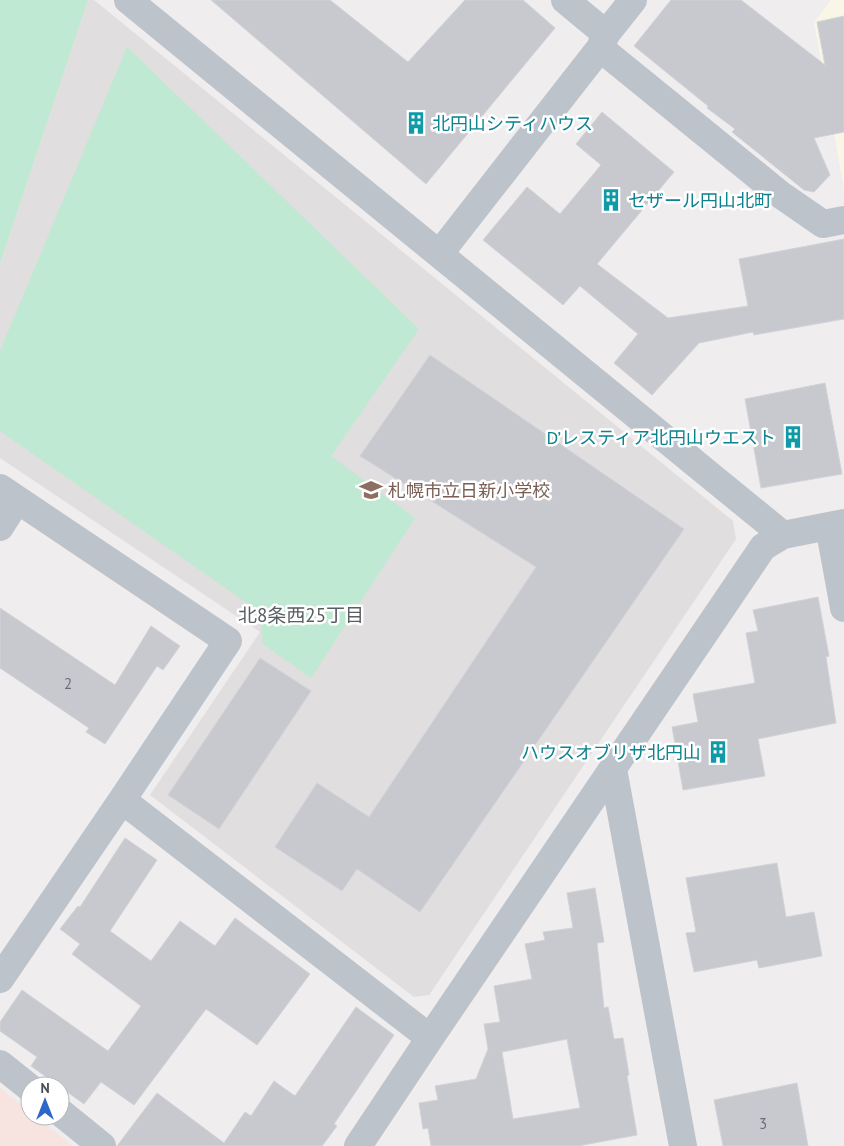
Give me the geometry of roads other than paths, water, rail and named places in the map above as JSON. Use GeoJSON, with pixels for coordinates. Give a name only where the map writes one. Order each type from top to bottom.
{"type":"FeatureCollection","features":[{"type":"Feature","properties":{"kind":"street"},"geometry":{"type":"LineString","coordinates":[[128,0],[783,535]]}},
{"type":"Feature","properties":{"kind":"street"},"geometry":{"type":"LineString","coordinates":[[565,0],[603,41],[781,195],[823,224],[844,220]]}},
{"type":"Feature","properties":{"kind":"street"},"geometry":{"type":"LineString","coordinates":[[440,253],[633,0]]}},
{"type":"Feature","properties":{"kind":"street"},"geometry":{"type":"LineString","coordinates":[[0,527],[9,494],[228,641],[0,979]]}},
{"type":"Feature","properties":{"kind":"street"},"geometry":{"type":"LineString","coordinates":[[358,1146],[763,547],[783,535],[836,525],[844,608]]}},
{"type":"Feature","properties":{"kind":"street"},"geometry":{"type":"LineString","coordinates":[[613,769],[683,1146]]}},
{"type":"Feature","properties":{"kind":"street"},"geometry":{"type":"LineString","coordinates":[[122,800],[430,1038]]}},
{"type":"Feature","properties":{"kind":"street"},"geometry":{"type":"LineString","coordinates":[[0,1064],[20,1080]]}},
{"type":"Feature","properties":{"kind":"street"},"geometry":{"type":"LineString","coordinates":[[70,1120],[102,1146]]}},
{"type":"Feature","properties":{"kind":"place","name":"北円山シティハウス"},"geometry":{"type":"Point","coordinates":[416,123]}},
{"type":"Feature","properties":{"kind":"place","name":"セザール円山北町"},"geometry":{"type":"Point","coordinates":[611,200]}},
{"type":"Feature","properties":{"kind":"place","name":"D’レスティア北円山ウエスト"},"geometry":{"type":"Point","coordinates":[793,437]}},
{"type":"Feature","properties":{"kind":"place","name":"札幌市立日新小学校"},"geometry":{"type":"Point","coordinates":[371,490]}},
{"type":"Feature","properties":{"kind":"place","name":"ハウスオブリザ北円山"},"geometry":{"type":"Point","coordinates":[718,752]}},
{"type":"Feature","properties":{"kind":"district","name":"北8条西25丁目"},"geometry":{"type":"Point","coordinates":[301,615]}}]}
